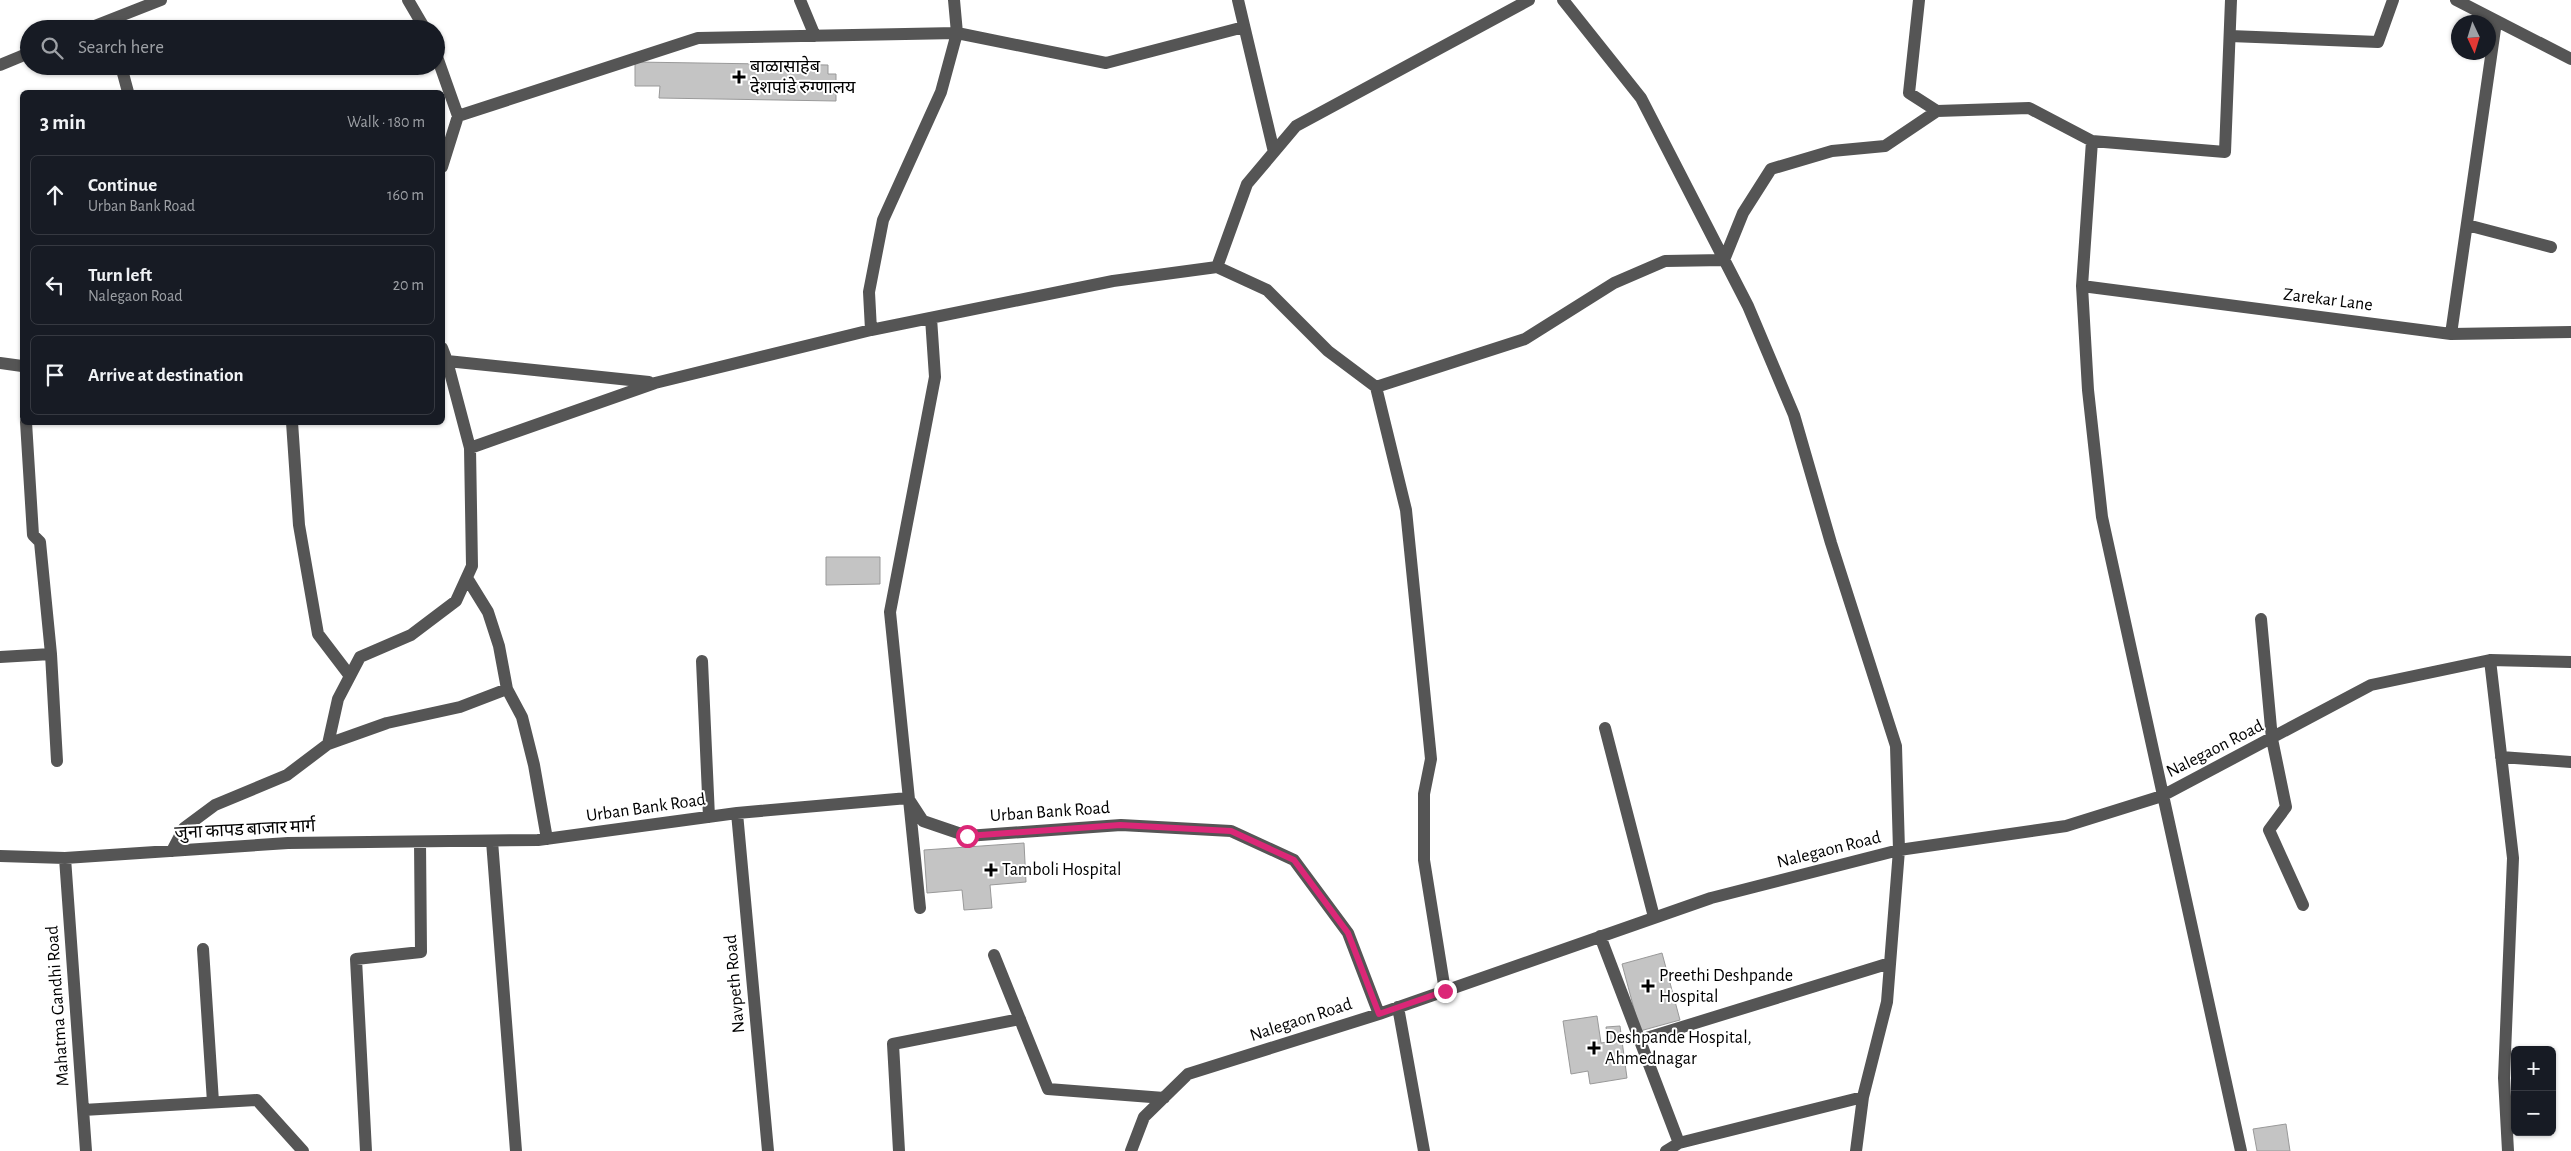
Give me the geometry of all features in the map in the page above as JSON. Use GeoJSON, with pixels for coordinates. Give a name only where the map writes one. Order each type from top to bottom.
{"type":"FeatureCollection","features":[{"type":"Feature","properties":{"kind":"street"},"geometry":{"type":"LineString","coordinates":[[119,20],[162,0]]}},
{"type":"Feature","properties":{"kind":"street"},"geometry":{"type":"LineString","coordinates":[[408,0],[420,20]]}},
{"type":"Feature","properties":{"kind":"street"},"geometry":{"type":"LineString","coordinates":[[800,0],[814,36]]}},
{"type":"Feature","properties":{"kind":"street"},"geometry":{"type":"LineString","coordinates":[[871,330],[869,292],[883,220],[941,92],[957,33],[954,0]]}},
{"type":"Feature","properties":{"kind":"street"},"geometry":{"type":"LineString","coordinates":[[1238,0],[1274,152]]}},
{"type":"Feature","properties":{"kind":"street"},"geometry":{"type":"LineString","coordinates":[[1217,267],[1247,184],[1296,126],[1529,0]]}},
{"type":"Feature","properties":{"kind":"street"},"geometry":{"type":"LineString","coordinates":[[1563,0],[1641,98],[1748,306],[1794,415],[1830,543],[1896,746],[1899,850],[1887,1002],[1864,1097],[1856,1151]]}},
{"type":"Feature","properties":{"kind":"street"},"geometry":{"type":"LineString","coordinates":[[1919,0],[1909,92],[1937,111]]}},
{"type":"Feature","properties":{"kind":"street"},"geometry":{"type":"LineString","coordinates":[[1724,260],[1743,213],[1771,168],[1832,151],[1885,146],[1937,111],[2029,108],[2092,141],[2225,152],[2231,0]]}},
{"type":"Feature","properties":{"kind":"street"},"geometry":{"type":"LineString","coordinates":[[2230,36],[2378,42],[2393,0]]}},
{"type":"Feature","properties":{"kind":"street"},"geometry":{"type":"LineString","coordinates":[[2456,0],[2483,15]]}},
{"type":"Feature","properties":{"kind":"street"},"geometry":{"type":"LineString","coordinates":[[2496,22],[2571,59]]}},
{"type":"Feature","properties":{"kind":"street"},"geometry":{"type":"LineString","coordinates":[[458,116],[698,38],[957,33],[1106,63],[1244,27]]}},
{"type":"Feature","properties":{"kind":"street"},"geometry":{"type":"LineString","coordinates":[[0,65],[20,57]]}},
{"type":"Feature","properties":{"kind":"street"},"geometry":{"type":"LineString","coordinates":[[2451,334],[2491,60]]}},
{"type":"Feature","properties":{"kind":"street"},"geometry":{"type":"LineString","coordinates":[[123,75],[127,90]]}},
{"type":"Feature","properties":{"kind":"street"},"geometry":{"type":"LineString","coordinates":[[443,75],[458,116],[445,157]]}},
{"type":"Feature","properties":{"kind":"street"},"geometry":{"type":"LineString","coordinates":[[2092,141],[2082,286],[2088,390],[2102,517],[2241,1151]]}},
{"type":"Feature","properties":{"kind":"street"},"geometry":{"type":"LineString","coordinates":[[2467,225],[2551,247]]}},
{"type":"Feature","properties":{"kind":"street"},"geometry":{"type":"LineString","coordinates":[[1376,388],[1525,339],[1614,283],[1666,261],[1724,260]]}},
{"type":"Feature","properties":{"kind":"street"},"geometry":{"type":"LineString","coordinates":[[470,448],[655,383],[871,330],[1113,281],[1217,267],[1268,290],[1328,351],[1376,388],[1406,510],[1431,759],[1424,794],[1424,860],[1445,991]]}},
{"type":"Feature","properties":{"kind":"street","name":"Zarekar Lane"},"geometry":{"type":"LineString","coordinates":[[2082,286],[2451,334],[2571,332]]}},
{"type":"Feature","properties":{"kind":"street"},"geometry":{"type":"LineString","coordinates":[[920,908],[890,612],[928,420],[934,377],[931,318]]}},
{"type":"Feature","properties":{"kind":"street"},"geometry":{"type":"LineString","coordinates":[[328,744],[338,699],[360,657],[411,635],[456,601],[472,566],[470,448],[445,362],[655,383]]}},
{"type":"Feature","properties":{"kind":"street"},"geometry":{"type":"LineString","coordinates":[[0,364],[20,366]]}},
{"type":"Feature","properties":{"kind":"street"},"geometry":{"type":"LineString","coordinates":[[26,425],[32,535],[40,542],[51,654],[57,761]]}},
{"type":"Feature","properties":{"kind":"street"},"geometry":{"type":"LineString","coordinates":[[292,425],[299,526],[318,634],[350,676]]}},
{"type":"Feature","properties":{"kind":"street"},"geometry":{"type":"LineString","coordinates":[[466,578],[488,612],[498,646],[507,689],[522,717],[534,765],[547,839]]}},
{"type":"Feature","properties":{"kind":"street"},"geometry":{"type":"LineString","coordinates":[[2261,620],[2272,739],[2286,807],[2268,830],[2303,905]]}},
{"type":"Feature","properties":{"kind":"street"},"geometry":{"type":"LineString","coordinates":[[0,657],[51,654]]}},
{"type":"Feature","properties":{"kind":"street"},"geometry":{"type":"LineString","coordinates":[[2490,660],[2513,858],[2504,1078],[2508,1151]]}},
{"type":"Feature","properties":{"kind":"street","name":"Nalegaon Road"},"geometry":{"type":"LineString","coordinates":[[1131,1151],[1144,1117],[1188,1074],[1398,1008],[1711,898],[1899,850],[2066,826],[2162,796],[2371,685],[2490,660],[2571,662]]}},
{"type":"Feature","properties":{"kind":"street"},"geometry":{"type":"LineString","coordinates":[[702,661],[709,817]]}},
{"type":"Feature","properties":{"kind":"street"},"geometry":{"type":"LineString","coordinates":[[172,851],[184,828],[215,805],[287,775],[328,744],[387,723],[460,707],[507,689]]}},
{"type":"Feature","properties":{"kind":"street"},"geometry":{"type":"LineString","coordinates":[[1605,728],[1654,917]]}},
{"type":"Feature","properties":{"kind":"street"},"geometry":{"type":"LineString","coordinates":[[2501,757],[2571,762]]}},
{"type":"Feature","properties":{"kind":"street","name":"Urban Bank Road"},"geometry":{"type":"LineString","coordinates":[[492,841],[547,839],[737,813],[908,798],[923,821],[967,836],[1120,825],[1231,831],[1294,860],[1348,933],[1379,1014]]}},
{"type":"Feature","properties":{"kind":"street","name":"Navpeth Road"},"geometry":{"type":"LineString","coordinates":[[737,813],[768,1151]]}},
{"type":"Feature","properties":{"kind":"street"},"geometry":{"type":"LineString","coordinates":[[492,841],[516,1151]]}},
{"type":"Feature","properties":{"kind":"street","name":"जुना कापड बाजार मार्ग"},"geometry":{"type":"LineString","coordinates":[[0,856],[65,858],[288,843],[492,841]]}},
{"type":"Feature","properties":{"kind":"street"},"geometry":{"type":"LineString","coordinates":[[366,1151],[356,958],[421,952],[420,842]]}},
{"type":"Feature","properties":{"kind":"street","name":"Mahatma Gandhi Road"},"geometry":{"type":"LineString","coordinates":[[65,858],[86,1151]]}},
{"type":"Feature","properties":{"kind":"street"},"geometry":{"type":"LineString","coordinates":[[1600,936],[1679,1143]]}},
{"type":"Feature","properties":{"kind":"street"},"geometry":{"type":"LineString","coordinates":[[203,949],[213,1102]]}},
{"type":"Feature","properties":{"kind":"street"},"geometry":{"type":"LineString","coordinates":[[994,954],[1048,1088],[1164,1098]]}},
{"type":"Feature","properties":{"kind":"street"},"geometry":{"type":"LineString","coordinates":[[1640,1040],[1890,963]]}},
{"type":"Feature","properties":{"kind":"street"},"geometry":{"type":"LineString","coordinates":[[1398,1008],[1424,1151]]}},
{"type":"Feature","properties":{"kind":"street"},"geometry":{"type":"LineString","coordinates":[[899,1151],[893,1044],[1020,1019]]}},
{"type":"Feature","properties":{"kind":"street"},"geometry":{"type":"LineString","coordinates":[[1666,1151],[1679,1143],[1864,1097]]}},
{"type":"Feature","properties":{"kind":"street"},"geometry":{"type":"LineString","coordinates":[[83,1110],[257,1100],[303,1151]]}},
{"type":"Feature","properties":{"kind":"building"},"geometry":{"type":"Polygon","coordinates":[[[635,62],[828,65],[828,74],[836,74],[836,101],[659,98],[660,86],[635,86],[635,62]]]}},
{"type":"Feature","properties":{"kind":"building"},"geometry":{"type":"Polygon","coordinates":[[[826,557],[880,557],[880,584],[826,585],[826,557]]]}},
{"type":"Feature","properties":{"kind":"building"},"geometry":{"type":"Polygon","coordinates":[[[1024,843],[1026,882],[990,885],[992,908],[964,910],[962,890],[927,893],[924,850],[1024,843]]]}},
{"type":"Feature","properties":{"kind":"building"},"geometry":{"type":"Polygon","coordinates":[[[1662,953],[1680,1020],[1640,1031],[1622,964],[1662,953]]]}},
{"type":"Feature","properties":{"kind":"building"},"geometry":{"type":"Polygon","coordinates":[[[1597,1016],[1601,1043],[1608,1042],[1606,1027],[1620,1026],[1627,1078],[1590,1084],[1588,1071],[1571,1074],[1563,1021],[1597,1016]]]}},
{"type":"Feature","properties":{"kind":"building"},"geometry":{"type":"Polygon","coordinates":[[[2286,1124],[2290,1151],[2257,1151],[2253,1129],[2286,1124]]]}},
{"type":"Feature","properties":{"kind":"place","name":"बाळासाहेब देशपांडे रुग्णालय"},"geometry":{"type":"Point","coordinates":[739,77]}},
{"type":"Feature","properties":{"kind":"place","name":"Tamboli Hospital"},"geometry":{"type":"Point","coordinates":[991,870]}},
{"type":"Feature","properties":{"kind":"place","name":"Preethi Deshpande Hospital"},"geometry":{"type":"Point","coordinates":[1648,986]}},
{"type":"Feature","properties":{"kind":"place","name":"Deshpande Hospital, Ahmednagar"},"geometry":{"type":"Point","coordinates":[1594,1048]}},
{"type":"Feature","properties":{"kind":"route"},"geometry":{"type":"LineString","coordinates":[[967,836],[1120,825],[1231,831],[1294,860],[1348,933],[1379,1014],[1445,991]]}}]}
